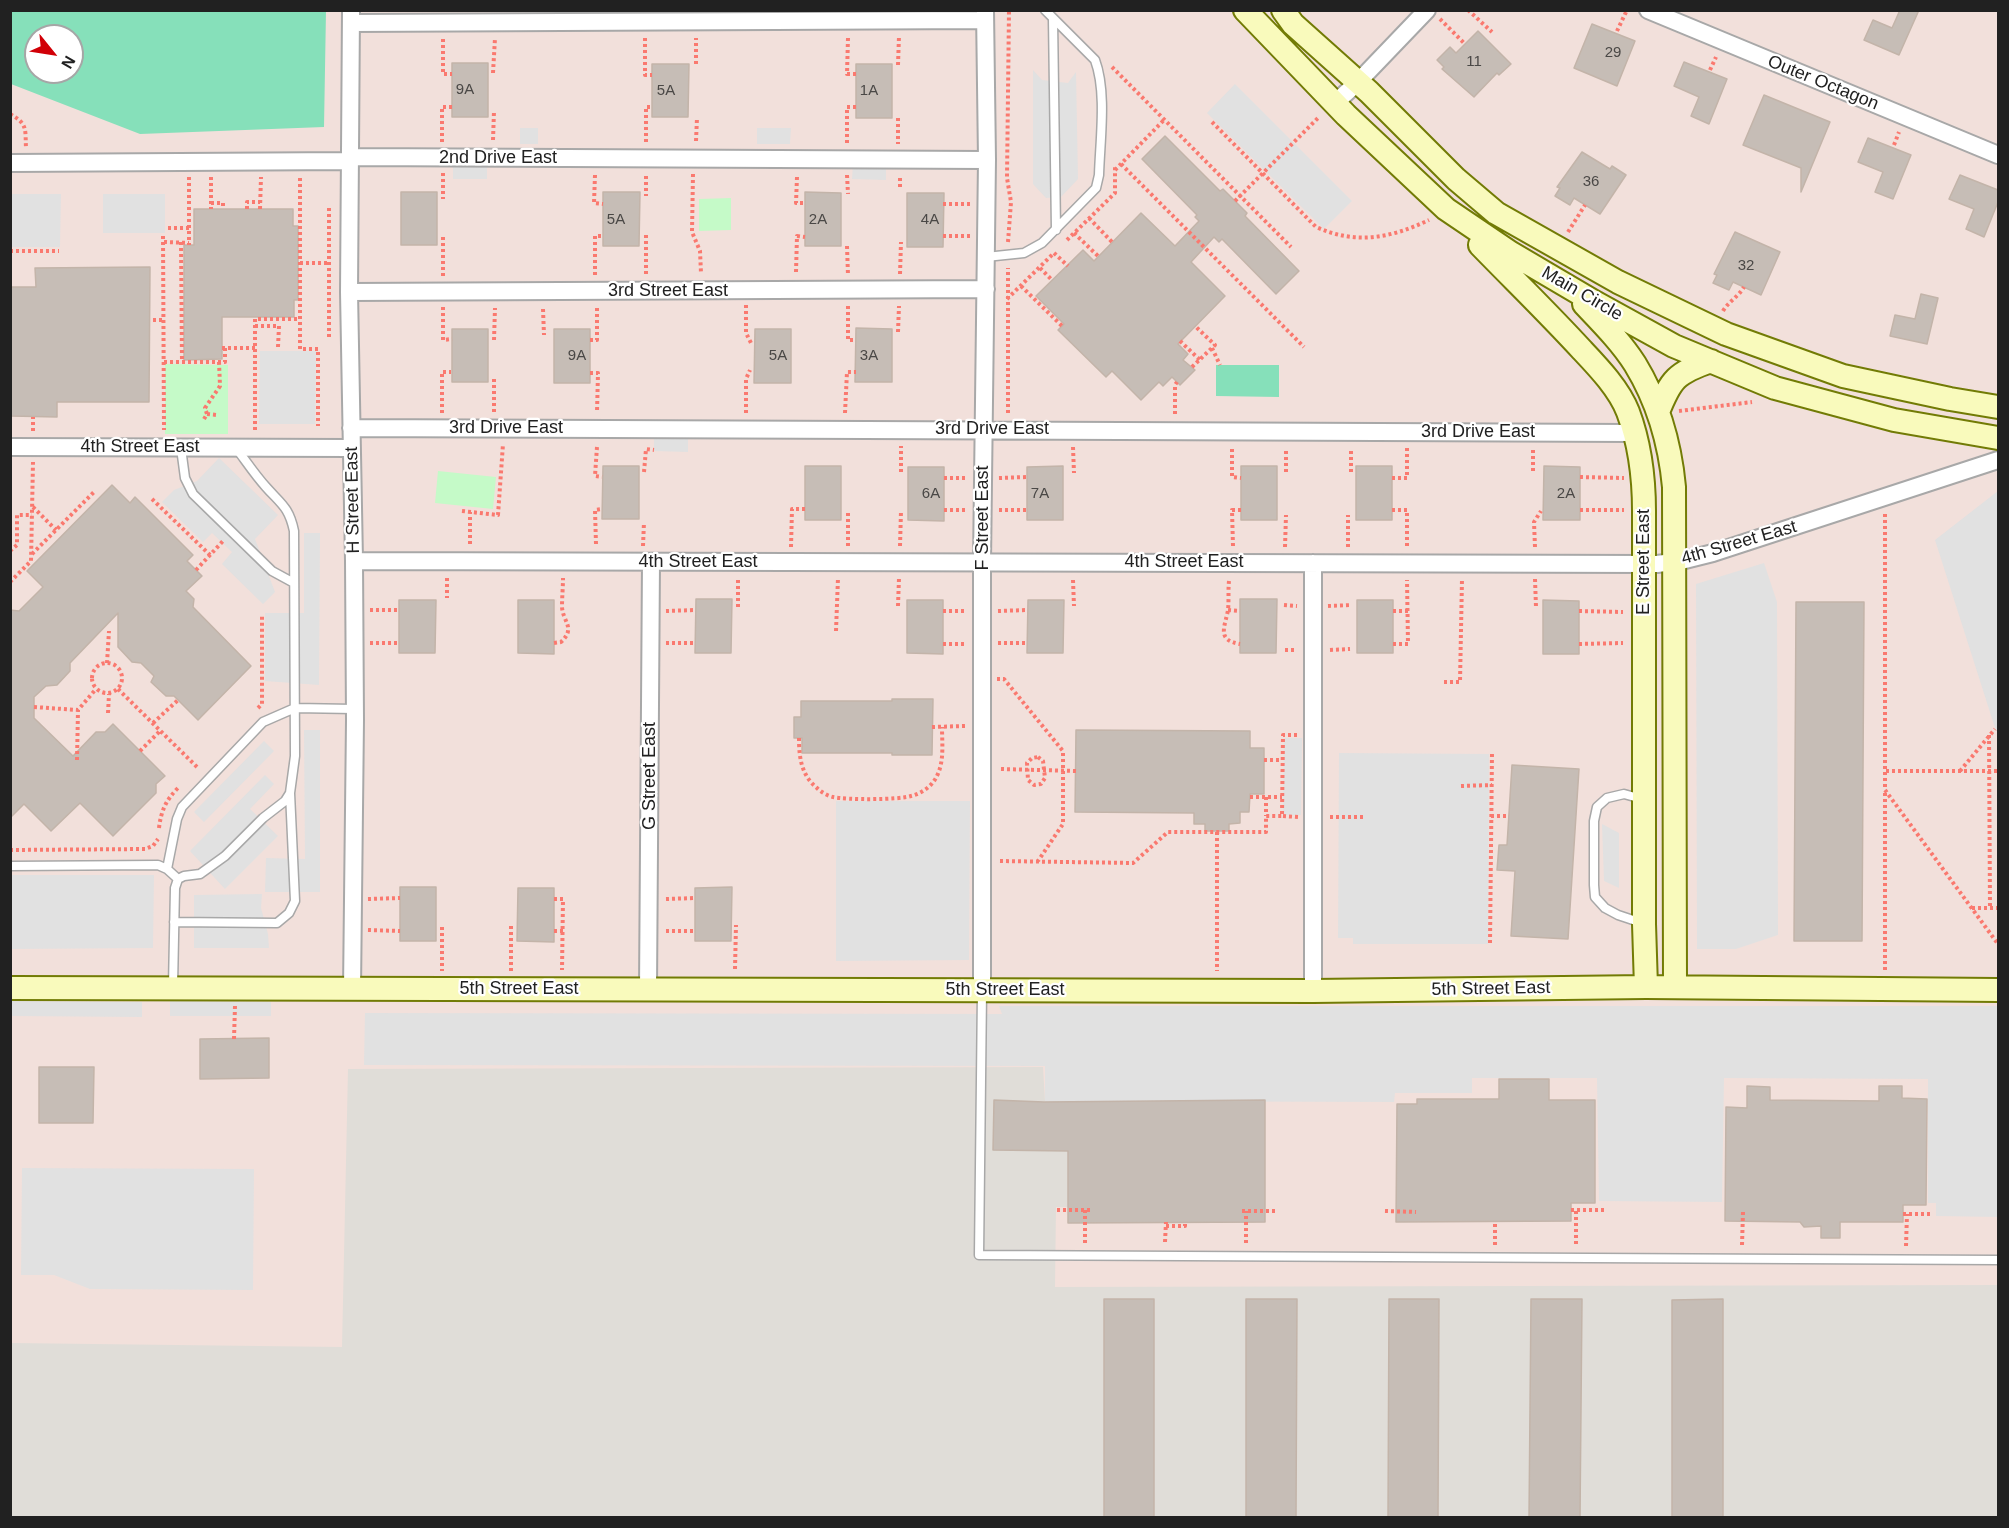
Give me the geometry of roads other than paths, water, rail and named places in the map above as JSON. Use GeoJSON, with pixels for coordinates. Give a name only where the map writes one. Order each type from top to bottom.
{"type":"FeatureCollection","features":[{"type":"Feature","properties":{"kind":"street","name":"Main Circle"},"geometry":{"type":"LineString","coordinates":[[1245,10],[1330,107],[1440,213],[1566,286],[1674,346],[1775,388],[1882,417],[1997,438]]}},
{"type":"Feature","properties":{"kind":"street","name":"Main Circle"},"geometry":{"type":"LineString","coordinates":[[1283,10],[1293,24],[1358,82],[1456,179],[1496,213],[1618,282],[1714,329],[1844,376],[1998,407]]}},
{"type":"Feature","properties":{"kind":"street","name":"Outer Octagon"},"geometry":{"type":"LineString","coordinates":[[1648,10],[1998,155]]}},
{"type":"Feature","properties":{"kind":"street"},"geometry":{"type":"LineString","coordinates":[[351,17],[443,23],[899,20],[985,15]]}},
{"type":"Feature","properties":{"kind":"street","name":"F Street East"},"geometry":{"type":"LineString","coordinates":[[982,990],[982,562],[987,204],[985,15]]}},
{"type":"Feature","properties":{"kind":"street"},"geometry":{"type":"LineString","coordinates":[[1330,107],[1433,15]]}},
{"type":"Feature","properties":{"kind":"street","name":"H Street East"},"geometry":{"type":"LineString","coordinates":[[351,17],[349,292],[354,561],[352,989]]}},
{"type":"Feature","properties":{"kind":"street","name":"2nd Drive East"},"geometry":{"type":"LineString","coordinates":[[18,163],[350,161],[355,157],[987,160]]}},
{"type":"Feature","properties":{"kind":"street","name":"E Street East"},"geometry":{"type":"LineString","coordinates":[[1440,213],[1598,368],[1617,391],[1628,411],[1634,433],[1642,464],[1644,511],[1646,987]]}},
{"type":"Feature","properties":{"kind":"street","name":"E Street East"},"geometry":{"type":"LineString","coordinates":[[1496,213],[1606,327],[1634,363],[1658,412],[1672,464],[1674,486],[1675,987]]}},
{"type":"Feature","properties":{"kind":"street","name":"3rd Street East"},"geometry":{"type":"LineString","coordinates":[[349,292],[986,289]]}},
{"type":"Feature","properties":{"kind":"street"},"geometry":{"type":"LineString","coordinates":[[1658,412],[1668,387],[1688,369],[1711,361]]}},
{"type":"Feature","properties":{"kind":"street","name":"3rd Drive East"},"geometry":{"type":"LineString","coordinates":[[351,428],[1072,429],[1634,433]]}},
{"type":"Feature","properties":{"kind":"street","name":"4th Street East"},"geometry":{"type":"LineString","coordinates":[[354,561],[1535,564],[1674,562],[1713,553],[1998,460],[1997,438]]}},
{"type":"Feature","properties":{"kind":"street","name":"4th Street East"},"geometry":{"type":"LineString","coordinates":[[10,447],[351,448]]}},
{"type":"Feature","properties":{"kind":"street","name":"G Street East"},"geometry":{"type":"LineString","coordinates":[[648,989],[651,562]]}},
{"type":"Feature","properties":{"kind":"street"},"geometry":{"type":"LineString","coordinates":[[1313,562],[1313,991]]}},
{"type":"Feature","properties":{"kind":"street","name":"5th Street East"},"geometry":{"type":"LineString","coordinates":[[10,988],[1313,991],[1675,987],[1998,990]]}},
{"type":"Feature","properties":{"kind":"lane"},"geometry":{"type":"LineString","coordinates":[[986,256],[1024,253],[1042,243],[1096,188],[1100,175],[1101,87],[1099,71],[1095,60],[1045,10]]}},
{"type":"Feature","properties":{"kind":"lane"},"geometry":{"type":"LineString","coordinates":[[1053,19],[1056,230]]}},
{"type":"Feature","properties":{"kind":"lane"},"geometry":{"type":"LineString","coordinates":[[172,448],[193,494],[272,571],[294,583]]}},
{"type":"Feature","properties":{"kind":"lane"},"geometry":{"type":"LineString","coordinates":[[174,922],[277,923],[289,913],[295,901],[290,793],[295,756],[294,531],[291,516],[236,448]]}},
{"type":"Feature","properties":{"kind":"lane"},"geometry":{"type":"LineString","coordinates":[[167,870],[177,819],[182,807],[263,722],[295,708],[354,709]]}},
{"type":"Feature","properties":{"kind":"lane"},"geometry":{"type":"LineString","coordinates":[[173,988],[175,888],[178,879],[200,874],[225,856],[263,818],[285,801],[290,793]]}},
{"type":"Feature","properties":{"kind":"lane"},"geometry":{"type":"LineString","coordinates":[[1644,924],[1605,908],[1595,897],[1593,885],[1594,821],[1597,807],[1607,798],[1623,794],[1645,800]]}},
{"type":"Feature","properties":{"kind":"lane"},"geometry":{"type":"LineString","coordinates":[[10,866],[158,865],[178,879]]}},
{"type":"Feature","properties":{"kind":"lane"},"geometry":{"type":"LineString","coordinates":[[982,990],[979,1255],[1998,1260]]}}]}
